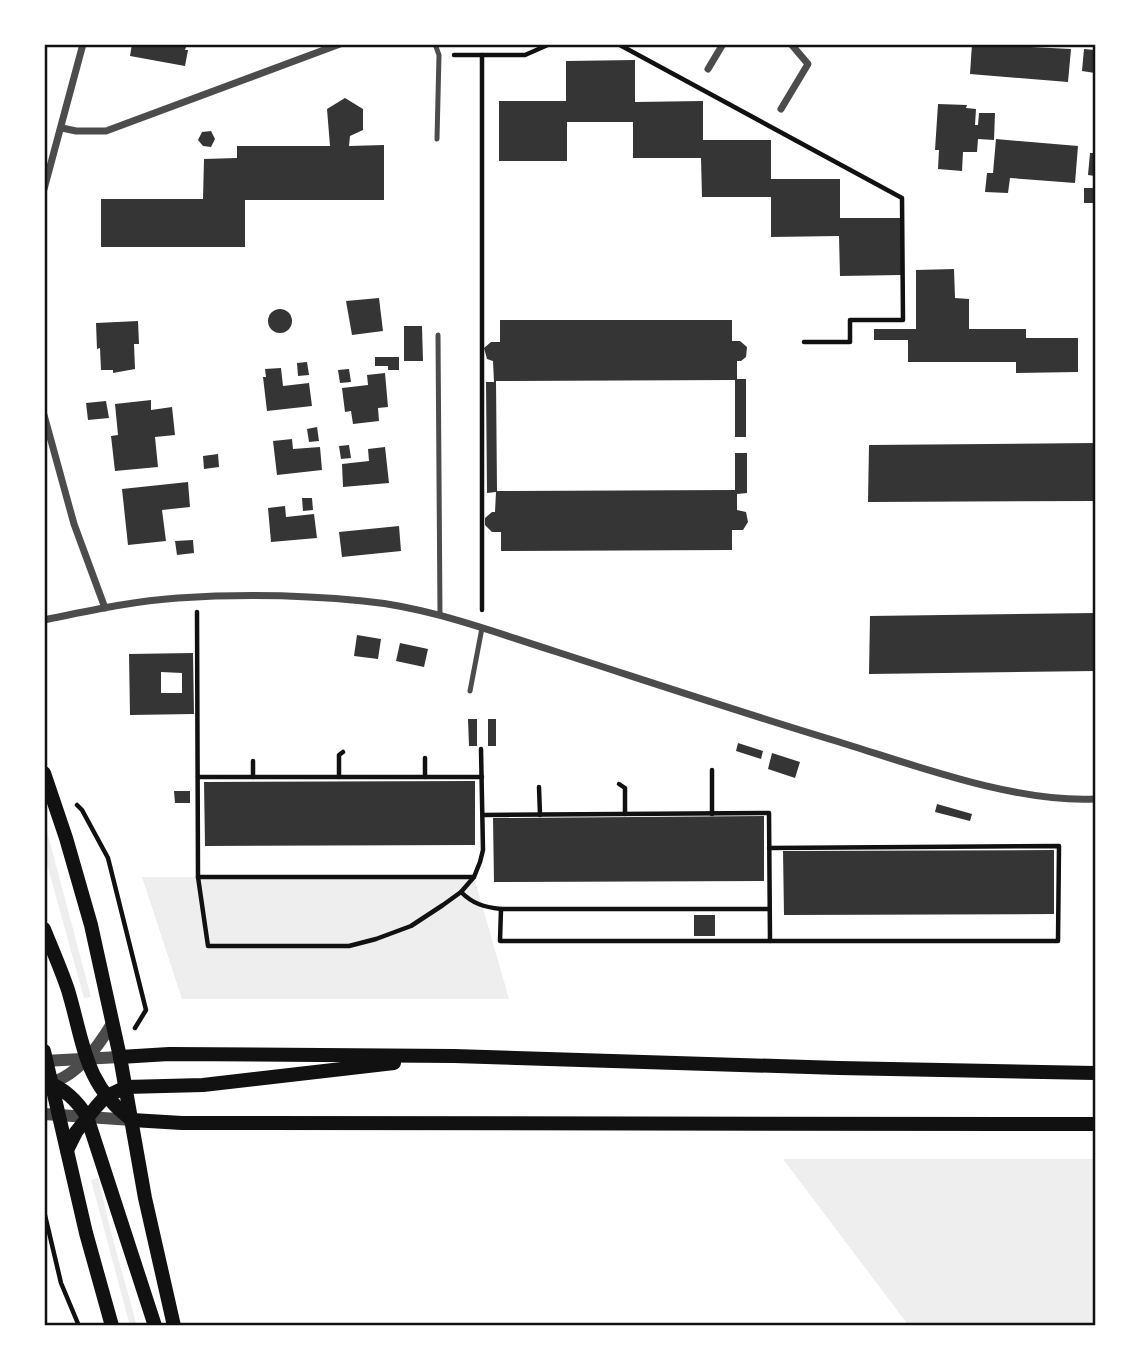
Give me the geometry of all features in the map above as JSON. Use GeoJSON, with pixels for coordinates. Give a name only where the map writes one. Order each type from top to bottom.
{"type":"FeatureCollection","features":[{"type":"Feature","properties":{"kind":"main road"},"geometry":{"type":"LineString","coordinates":[[44,773],[91,925],[126,1087],[145,1198],[174,1326]]}},
{"type":"Feature","properties":{"kind":"main road"},"geometry":{"type":"LineString","coordinates":[[44,929],[67,988],[87,1058],[105,1097],[132,1119],[210,1123],[1095,1124]]}},
{"type":"Feature","properties":{"kind":"main road"},"geometry":{"type":"LineString","coordinates":[[120,1057],[169,1054],[454,1056],[1095,1073]]}},
{"type":"Feature","properties":{"kind":"main road"},"geometry":{"type":"LineString","coordinates":[[67,1150],[87,1117],[105,1097],[126,1087],[203,1086],[454,1056]]}},
{"type":"Feature","properties":{"kind":"main road"},"geometry":{"type":"LineString","coordinates":[[45,1058],[46,1083],[59,1115],[86,1233],[112,1326]]}},
{"type":"Feature","properties":{"kind":"main road"},"geometry":{"type":"LineString","coordinates":[[46,1083],[78,1102],[87,1117],[155,1326]]}},
{"type":"Feature","properties":{"kind":"street"},"geometry":{"type":"LineString","coordinates":[[44,189],[83,44]]}},
{"type":"Feature","properties":{"kind":"street"},"geometry":{"type":"LineString","coordinates":[[62,128],[106,131],[340,44]]}},
{"type":"Feature","properties":{"kind":"street"},"geometry":{"type":"LineString","coordinates":[[708,69],[723,44]]}},
{"type":"Feature","properties":{"kind":"street"},"geometry":{"type":"LineString","coordinates":[[781,109],[808,64],[791,44]]}},
{"type":"Feature","properties":{"kind":"street"},"geometry":{"type":"LineString","coordinates":[[44,415],[74,524],[105,608]]}},
{"type":"Feature","properties":{"kind":"street"},"geometry":{"type":"LineString","coordinates":[[44,621],[105,608],[176,598],[254,596],[364,601],[440,615],[801,731],[936,771],[1022,794],[1077,800],[1095,799]]}},
{"type":"Feature","properties":{"kind":"street"},"geometry":{"type":"LineString","coordinates":[[46,1083],[69,1073],[87,1058],[113,1022]]}},
{"type":"Feature","properties":{"kind":"street"},"geometry":{"type":"LineString","coordinates":[[45,1058],[120,1057]]}},
{"type":"Feature","properties":{"kind":"street"},"geometry":{"type":"LineString","coordinates":[[44,1114],[132,1119]]}},
{"type":"Feature","properties":{"kind":"lane"},"geometry":{"type":"LineString","coordinates":[[435,44],[439,55],[437,139]]}},
{"type":"Feature","properties":{"kind":"lane"},"geometry":{"type":"LineString","coordinates":[[439,335],[440,615]]}},
{"type":"Feature","properties":{"kind":"lane"},"geometry":{"type":"LineString","coordinates":[[470,691],[482,628]]}},
{"type":"Feature","properties":{"kind":"path"},"geometry":{"type":"LineString","coordinates":[[439,55],[525,55],[550,44]]}},
{"type":"Feature","properties":{"kind":"path"},"geometry":{"type":"LineString","coordinates":[[618,44],[902,198],[903,320],[850,320],[850,342],[804,342]]}},
{"type":"Feature","properties":{"kind":"path"},"geometry":{"type":"LineString","coordinates":[[482,55],[482,628]]}},
{"type":"Feature","properties":{"kind":"path"},"geometry":{"type":"LineString","coordinates":[[197,597],[198,877],[208,946],[349,946],[376,940],[411,926],[461,892],[474,877],[483,850],[481,749]]}},
{"type":"Feature","properties":{"kind":"path"},"geometry":{"type":"LineString","coordinates":[[339,777],[339,755],[343,751]]}},
{"type":"Feature","properties":{"kind":"path"},"geometry":{"type":"LineString","coordinates":[[425,758],[425,777]]}},
{"type":"Feature","properties":{"kind":"path"},"geometry":{"type":"LineString","coordinates":[[253,761],[253,777]]}},
{"type":"Feature","properties":{"kind":"path"},"geometry":{"type":"LineString","coordinates":[[712,770],[712,814]]}},
{"type":"Feature","properties":{"kind":"path"},"geometry":{"type":"LineString","coordinates":[[198,777],[482,777]]}},
{"type":"Feature","properties":{"kind":"path"},"geometry":{"type":"LineString","coordinates":[[619,784],[625,788],[625,814]]}},
{"type":"Feature","properties":{"kind":"path"},"geometry":{"type":"LineString","coordinates":[[539,787],[540,815]]}},
{"type":"Feature","properties":{"kind":"path"},"geometry":{"type":"LineString","coordinates":[[72,801],[82,810],[108,858],[146,1010],[120,1057]]}},
{"type":"Feature","properties":{"kind":"path"},"geometry":{"type":"LineString","coordinates":[[483,815],[769,813],[770,941]]}},
{"type":"Feature","properties":{"kind":"path"},"geometry":{"type":"LineString","coordinates":[[501,909],[500,942],[1058,941],[1059,846],[769,848]]}},
{"type":"Feature","properties":{"kind":"path"},"geometry":{"type":"LineString","coordinates":[[198,877],[474,877]]}},
{"type":"Feature","properties":{"kind":"path"},"geometry":{"type":"LineString","coordinates":[[461,892],[484,907],[501,909],[769,908]]}},
{"type":"Feature","properties":{"kind":"path"},"geometry":{"type":"LineString","coordinates":[[44,1211],[61,1283],[79,1326]]}},
{"type":"Feature","properties":{"kind":"shaded area"},"geometry":{"type":"Polygon","coordinates":[[[44,820],[91,997],[84,998],[44,853],[44,820]]]}},
{"type":"Feature","properties":{"kind":"shaded area"},"geometry":{"type":"Polygon","coordinates":[[[142,877],[474,877],[509,999],[182,999],[142,877]]]}},
{"type":"Feature","properties":{"kind":"shaded area"},"geometry":{"type":"Polygon","coordinates":[[[783,1159],[1095,1159],[1095,1326],[909,1326],[783,1159]]]}},
{"type":"Feature","properties":{"kind":"shaded area"},"geometry":{"type":"Polygon","coordinates":[[[98,1178],[137,1326],[130,1326],[91,1180],[98,1178]]]}},
{"type":"Feature","properties":{"kind":"building"},"geometry":{"type":"Polygon","coordinates":[[[132,44],[187,44],[185,66],[130,56],[132,44]]]}},
{"type":"Feature","properties":{"kind":"building"},"geometry":{"type":"Polygon","coordinates":[[[972,44],[1071,49],[1068,82],[970,74],[972,44]]]}},
{"type":"Feature","properties":{"kind":"building"},"geometry":{"type":"Polygon","coordinates":[[[1084,49],[1095,50],[1095,73],[1082,71],[1084,49]]]}},
{"type":"Feature","properties":{"kind":"building"},"geometry":{"type":"Polygon","coordinates":[[[635,60],[635,102],[703,101],[703,140],[771,140],[771,179],[840,179],[840,218],[902,218],[901,275],[840,276],[839,236],[771,237],[771,197],[702,197],[701,158],[633,158],[633,122],[567,122],[567,161],[499,161],[499,101],[566,101],[566,61],[635,60]]]}},
{"type":"Feature","properties":{"kind":"building"},"geometry":{"type":"Polygon","coordinates":[[[345,98],[363,109],[363,130],[350,136],[349,146],[384,145],[384,200],[245,200],[245,247],[101,247],[101,199],[203,199],[204,159],[237,158],[237,146],[330,146],[327,109],[345,98]]]}},
{"type":"Feature","properties":{"kind":"building"},"geometry":{"type":"Polygon","coordinates":[[[938,104],[967,105],[966,108],[976,109],[975,125],[978,125],[979,113],[995,113],[994,140],[978,139],[977,152],[963,152],[962,171],[938,169],[939,150],[935,150],[938,104]]]}},
{"type":"Feature","properties":{"kind":"building"},"geometry":{"type":"Polygon","coordinates":[[[211,131],[215,139],[211,147],[203,146],[198,140],[202,132],[211,131]]]}},
{"type":"Feature","properties":{"kind":"building"},"geometry":{"type":"Polygon","coordinates":[[[996,139],[1078,146],[1075,183],[1010,178],[1008,193],[985,192],[987,173],[993,173],[996,139]]]}},
{"type":"Feature","properties":{"kind":"building"},"geometry":{"type":"Polygon","coordinates":[[[1090,153],[1095,153],[1095,176],[1088,175],[1090,153]]]}},
{"type":"Feature","properties":{"kind":"building"},"geometry":{"type":"Polygon","coordinates":[[[1084,188],[1095,188],[1095,203],[1084,203],[1084,188]]]}},
{"type":"Feature","properties":{"kind":"building"},"geometry":{"type":"Polygon","coordinates":[[[954,269],[955,298],[969,299],[969,329],[1026,329],[1026,338],[1078,338],[1078,372],[1016,373],[1016,362],[908,362],[908,340],[874,340],[874,329],[916,329],[916,270],[954,269]]]}},
{"type":"Feature","properties":{"kind":"building"},"geometry":{"type":"Polygon","coordinates":[[[379,298],[383,331],[352,335],[346,301],[379,298]]]}},
{"type":"Feature","properties":{"kind":"building"},"geometry":{"type":"Polygon","coordinates":[[[280,309],[289,312],[292,321],[289,330],[280,333],[271,330],[268,321],[271,312],[280,309]]]}},
{"type":"Feature","properties":{"kind":"building"},"geometry":{"type":"Polygon","coordinates":[[[500,320],[732,320],[732,341],[740,341],[747,347],[746,357],[737,361],[737,379],[746,379],[746,437],[735,437],[735,380],[496,381],[497,491],[735,490],[735,453],[747,453],[747,493],[737,494],[737,510],[746,512],[748,522],[743,530],[732,530],[732,550],[501,551],[501,532],[492,532],[485,525],[485,518],[495,512],[496,492],[487,493],[486,382],[494,382],[493,361],[487,359],[484,348],[491,342],[500,342],[500,320]]]}},
{"type":"Feature","properties":{"kind":"building"},"geometry":{"type":"Polygon","coordinates":[[[138,321],[139,344],[134,344],[135,369],[113,373],[113,370],[101,370],[96,323],[138,321]]]}},
{"type":"Feature","properties":{"kind":"building"},"geometry":{"type":"Polygon","coordinates":[[[404,326],[422,326],[423,361],[404,361],[404,326]]]}},
{"type":"Feature","properties":{"kind":"building"},"geometry":{"type":"Polygon","coordinates":[[[375,357],[399,357],[399,370],[388,370],[388,366],[375,366],[375,357]]]}},
{"type":"Feature","properties":{"kind":"building"},"geometry":{"type":"Polygon","coordinates":[[[307,362],[309,375],[298,376],[297,363],[307,362]]]}},
{"type":"Feature","properties":{"kind":"building"},"geometry":{"type":"Polygon","coordinates":[[[281,368],[283,386],[309,383],[312,406],[267,411],[263,377],[266,377],[265,369],[281,368]]]}},
{"type":"Feature","properties":{"kind":"building"},"geometry":{"type":"Polygon","coordinates":[[[349,369],[351,382],[340,383],[338,370],[349,369]]]}},
{"type":"Feature","properties":{"kind":"building"},"geometry":{"type":"Polygon","coordinates":[[[385,373],[388,407],[378,408],[379,421],[353,424],[351,411],[345,412],[342,388],[368,385],[367,375],[385,373]]]}},
{"type":"Feature","properties":{"kind":"building"},"geometry":{"type":"Polygon","coordinates":[[[151,400],[151,410],[172,407],[175,435],[155,437],[158,467],[115,471],[111,436],[118,435],[115,404],[151,400]]]}},
{"type":"Feature","properties":{"kind":"building"},"geometry":{"type":"Polygon","coordinates":[[[106,401],[109,418],[88,420],[86,403],[106,401]]]}},
{"type":"Feature","properties":{"kind":"building"},"geometry":{"type":"Polygon","coordinates":[[[317,427],[319,441],[309,442],[307,429],[317,427]]]}},
{"type":"Feature","properties":{"kind":"building"},"geometry":{"type":"Polygon","coordinates":[[[292,439],[293,449],[320,447],[322,470],[277,475],[273,441],[292,439]]]}},
{"type":"Feature","properties":{"kind":"building"},"geometry":{"type":"Polygon","coordinates":[[[1095,443],[1095,501],[868,502],[869,445],[1095,443]]]}},
{"type":"Feature","properties":{"kind":"building"},"geometry":{"type":"Polygon","coordinates":[[[349,445],[351,458],[341,459],[339,446],[349,445]]]}},
{"type":"Feature","properties":{"kind":"building"},"geometry":{"type":"Polygon","coordinates":[[[385,447],[389,483],[343,487],[342,464],[369,461],[368,449],[385,447]]]}},
{"type":"Feature","properties":{"kind":"building"},"geometry":{"type":"Polygon","coordinates":[[[218,454],[219,467],[204,469],[203,456],[218,454]]]}},
{"type":"Feature","properties":{"kind":"building"},"geometry":{"type":"Polygon","coordinates":[[[188,482],[190,507],[162,510],[166,541],[128,545],[122,489],[188,482]]]}},
{"type":"Feature","properties":{"kind":"building"},"geometry":{"type":"Polygon","coordinates":[[[302,498],[312,498],[313,510],[303,511],[302,498]]]}},
{"type":"Feature","properties":{"kind":"building"},"geometry":{"type":"Polygon","coordinates":[[[285,506],[286,517],[314,514],[317,538],[271,542],[268,508],[285,506]]]}},
{"type":"Feature","properties":{"kind":"building"},"geometry":{"type":"Polygon","coordinates":[[[399,526],[401,551],[342,557],[339,532],[399,526]]]}},
{"type":"Feature","properties":{"kind":"building"},"geometry":{"type":"Polygon","coordinates":[[[193,540],[194,553],[177,555],[175,541],[193,540]]]}},
{"type":"Feature","properties":{"kind":"building"},"geometry":{"type":"Polygon","coordinates":[[[1095,613],[1095,671],[869,674],[870,616],[1095,613]]]}},
{"type":"Feature","properties":{"kind":"building"},"geometry":{"type":"Polygon","coordinates":[[[357,635],[381,639],[378,659],[354,656],[357,635]]]}},
{"type":"Feature","properties":{"kind":"building"},"geometry":{"type":"Polygon","coordinates":[[[400,643],[428,649],[424,667],[396,661],[400,643]]]}},
{"type":"Feature","properties":{"kind":"building"},"geometry":{"type":"Polygon","coordinates":[[[193,653],[194,714],[130,715],[129,654],[193,653]],[[161,672],[161,693],[182,693],[182,673],[161,672]]]}},
{"type":"Feature","properties":{"kind":"building"},"geometry":{"type":"Polygon","coordinates":[[[468,719],[477,719],[477,746],[469,746],[468,719]]]}},
{"type":"Feature","properties":{"kind":"building"},"geometry":{"type":"Polygon","coordinates":[[[488,719],[496,719],[496,746],[488,746],[488,719]]]}},
{"type":"Feature","properties":{"kind":"building"},"geometry":{"type":"Polygon","coordinates":[[[738,743],[763,751],[761,759],[736,751],[738,743]]]}},
{"type":"Feature","properties":{"kind":"building"},"geometry":{"type":"Polygon","coordinates":[[[772,753],[800,762],[795,778],[768,769],[772,753]]]}},
{"type":"Feature","properties":{"kind":"building"},"geometry":{"type":"Polygon","coordinates":[[[475,781],[475,845],[205,846],[204,782],[475,781]]]}},
{"type":"Feature","properties":{"kind":"building"},"geometry":{"type":"Polygon","coordinates":[[[174,791],[190,791],[190,803],[175,803],[174,791]]]}},
{"type":"Feature","properties":{"kind":"building"},"geometry":{"type":"Polygon","coordinates":[[[937,804],[972,814],[970,821],[935,812],[937,804]]]}},
{"type":"Feature","properties":{"kind":"building"},"geometry":{"type":"Polygon","coordinates":[[[764,816],[764,881],[494,882],[493,818],[764,816]]]}},
{"type":"Feature","properties":{"kind":"building"},"geometry":{"type":"Polygon","coordinates":[[[1054,850],[1054,914],[784,915],[783,851],[1054,850]]]}},
{"type":"Feature","properties":{"kind":"building"},"geometry":{"type":"Polygon","coordinates":[[[694,915],[715,915],[715,936],[694,936],[694,915]]]}}]}
